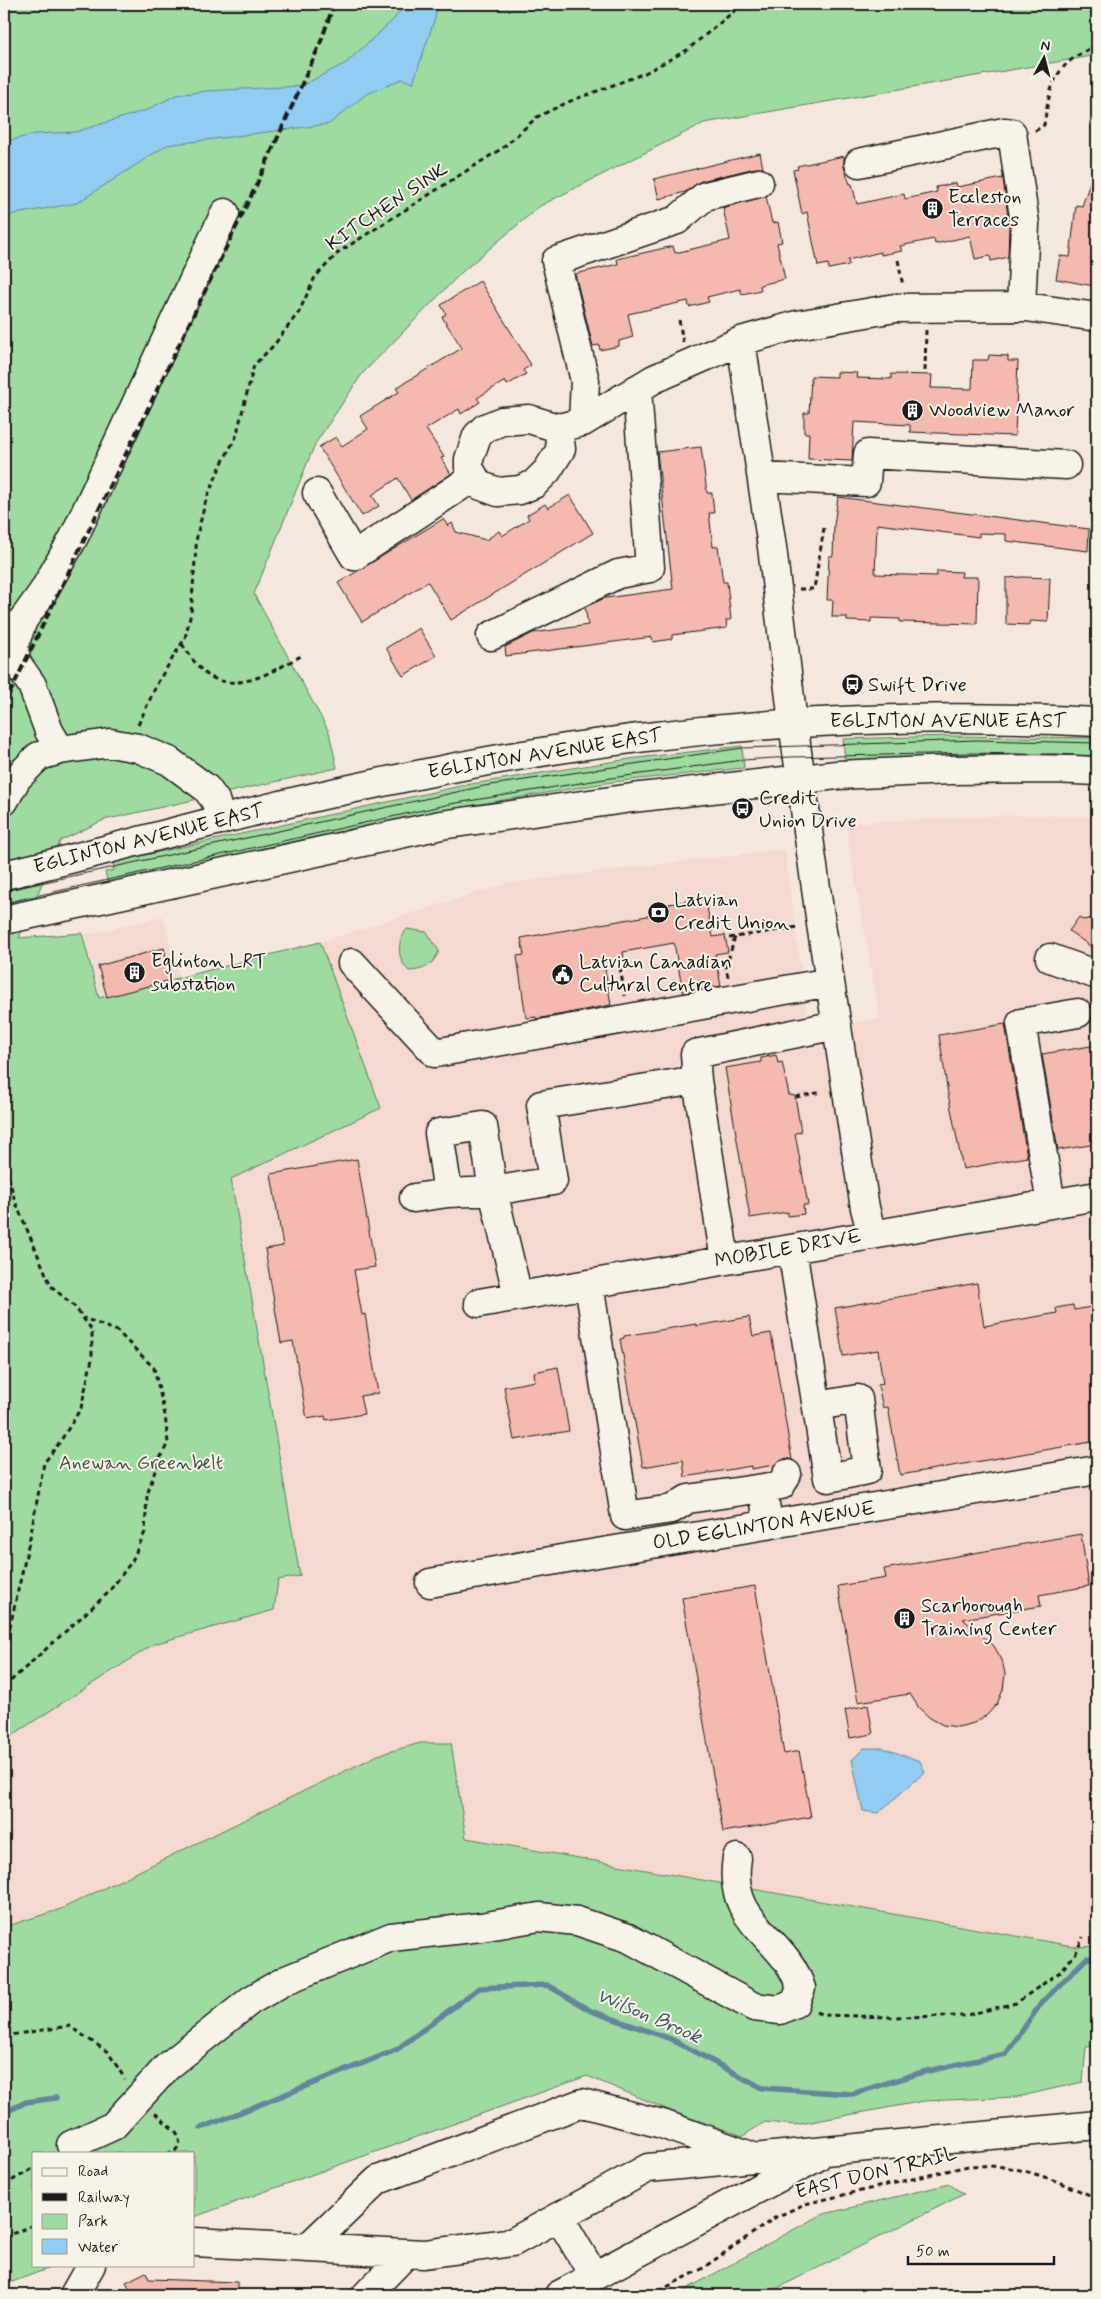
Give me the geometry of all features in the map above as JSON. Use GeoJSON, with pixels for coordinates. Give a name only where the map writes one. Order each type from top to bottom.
{"type":"FeatureCollection","features":[{"type":"Feature","properties":{"kind":"street"},"geometry":{"type":"LineString","coordinates":[[859,163],[1004,132],[1012,134],[1015,143],[1025,224],[1021,307]]}},
{"type":"Feature","properties":{"kind":"street"},"geometry":{"type":"LineString","coordinates":[[759,183],[706,196],[677,220],[556,261],[585,381],[570,425],[561,449],[547,471],[534,484],[520,490],[498,492],[479,485],[469,468],[469,459],[477,436],[485,428],[502,421],[529,419],[570,425],[654,379],[741,341],[797,325],[896,308],[1021,307],[1097,317]]}},
{"type":"Feature","properties":{"kind":"street"},"geometry":{"type":"LineString","coordinates":[[60,750],[49,731],[32,685],[16,662],[14,645],[23,620],[43,592],[74,537],[226,213]]}},
{"type":"Feature","properties":{"kind":"street"},"geometry":{"type":"LineString","coordinates":[[741,341],[762,477],[793,723],[836,1025],[865,1208],[872,1235]]}},
{"type":"Feature","properties":{"kind":"street"},"geometry":{"type":"LineString","coordinates":[[491,636],[618,574],[650,568],[637,389]]}},
{"type":"Feature","properties":{"kind":"street"},"geometry":{"type":"LineString","coordinates":[[762,477],[866,482],[868,454],[1066,465]]}},
{"type":"Feature","properties":{"kind":"street"},"geometry":{"type":"LineString","coordinates":[[317,493],[354,556],[474,477]]}},
{"type":"Feature","properties":{"kind":"street","name":"EGLINTON AVENUE EAST"},"geometry":{"type":"LineString","coordinates":[[4,875],[221,820],[433,772],[557,749],[668,734],[793,723],[959,718],[1097,722]]}},
{"type":"Feature","properties":{"kind":"street"},"geometry":{"type":"LineString","coordinates":[[4,801],[16,778],[39,756],[60,750],[110,743],[138,748],[169,760],[206,788],[215,800],[221,820]]}},
{"type":"Feature","properties":{"kind":"street"},"geometry":{"type":"LineString","coordinates":[[16,917],[441,824],[632,798],[801,779],[920,771],[1053,769],[1097,771]]}},
{"type":"Feature","properties":{"kind":"street"},"geometry":{"type":"LineString","coordinates":[[1050,958],[1097,975]]}},
{"type":"Feature","properties":{"kind":"street"},"geometry":{"type":"LineString","coordinates":[[352,964],[435,1053],[830,982]]}},
{"type":"Feature","properties":{"kind":"street"},"geometry":{"type":"LineString","coordinates":[[1051,1204],[1021,1023],[1078,1013]]}},
{"type":"Feature","properties":{"kind":"street"},"geometry":{"type":"LineString","coordinates":[[725,1260],[697,1080],[696,1054],[836,1025]]}},
{"type":"Feature","properties":{"kind":"street"},"geometry":{"type":"LineString","coordinates":[[414,1198],[448,1192],[494,1190],[553,1181],[541,1105],[697,1080]]}},
{"type":"Feature","properties":{"kind":"street"},"geometry":{"type":"LineString","coordinates":[[448,1192],[438,1133],[483,1126],[494,1190],[518,1296]]}},
{"type":"Feature","properties":{"kind":"street","name":"MOBILE DRIVE"},"geometry":{"type":"LineString","coordinates":[[479,1303],[1097,1196]]}},
{"type":"Feature","properties":{"kind":"street"},"geometry":{"type":"LineString","coordinates":[[792,1249],[817,1406]]}},
{"type":"Feature","properties":{"kind":"street"},"geometry":{"type":"LineString","coordinates":[[589,1284],[625,1516],[672,1509],[688,1499],[781,1485],[787,1474]]}},
{"type":"Feature","properties":{"kind":"street","name":"OLD EGLINTON AVENUE"},"geometry":{"type":"LineString","coordinates":[[430,1584],[1097,1470]]}},
{"type":"Feature","properties":{"kind":"street"},"geometry":{"type":"LineString","coordinates":[[763,1488],[768,1525]]}},
{"type":"Feature","properties":{"kind":"street"},"geometry":{"type":"LineString","coordinates":[[71,2145],[113,2126],[167,2067],[251,2000],[286,1980],[391,1937],[481,1927],[540,1917],[577,1921],[628,1938],[754,2007],[780,2010],[795,2003],[801,1988],[796,1972],[744,1909],[738,1896],[734,1874],[737,1858]]}},
{"type":"Feature","properties":{"kind":"street"},"geometry":{"type":"LineString","coordinates":[[307,2248],[378,2180],[582,2103],[662,2124],[756,2158]]}},
{"type":"Feature","properties":{"kind":"street"},"geometry":{"type":"LineString","coordinates":[[195,2242],[424,2254],[513,2242],[648,2168],[1097,2125]]}},
{"type":"Feature","properties":{"kind":"street"},"geometry":{"type":"LineString","coordinates":[[558,2295],[828,2151]]}},
{"type":"Feature","properties":{"kind":"street"},"geometry":{"type":"LineString","coordinates":[[559,2217],[594,2276]]}},
{"type":"Feature","properties":{"kind":"street"},"geometry":{"type":"LineString","coordinates":[[366,2295],[406,2254]]}},
{"type":"Feature","properties":{"kind":"street"},"geometry":{"type":"LineString","coordinates":[[74,2295],[90,2266]]}},
{"type":"Feature","properties":{"kind":"path","name":"KITCHEN SINK"},"geometry":{"type":"LineString","coordinates":[[110,743],[130,736],[140,723],[158,682],[185,638],[191,613],[197,534],[206,500],[221,465],[236,437],[254,365],[274,345],[299,312],[316,277],[339,252],[504,147],[537,117],[568,102],[644,73],[687,50],[738,8],[747,4]]}},
{"type":"Feature","properties":{"kind":"path"},"geometry":{"type":"LineString","coordinates":[[1015,143],[1044,126],[1056,74],[1078,54],[1097,45]]}},
{"type":"Feature","properties":{"kind":"path"},"geometry":{"type":"LineString","coordinates":[[925,371],[926,324]]}},
{"type":"Feature","properties":{"kind":"path"},"geometry":{"type":"LineString","coordinates":[[792,590],[814,589],[824,528]]}},
{"type":"Feature","properties":{"kind":"path"},"geometry":{"type":"LineString","coordinates":[[182,644],[209,676],[223,681],[245,682],[303,655]]}},
{"type":"Feature","properties":{"kind":"path"},"geometry":{"type":"LineString","coordinates":[[728,938],[798,927]]}},
{"type":"Feature","properties":{"kind":"path"},"geometry":{"type":"LineString","coordinates":[[731,1001],[726,967],[735,937]]}},
{"type":"Feature","properties":{"kind":"path"},"geometry":{"type":"LineString","coordinates":[[4,1032],[6,1034],[7,1062],[4,1083]]}},
{"type":"Feature","properties":{"kind":"path"},"geometry":{"type":"LineString","coordinates":[[4,1090],[4,1110]]}},
{"type":"Feature","properties":{"kind":"path"},"geometry":{"type":"LineString","coordinates":[[796,1097],[822,1092]]}},
{"type":"Feature","properties":{"kind":"path"},"geometry":{"type":"LineString","coordinates":[[4,1160],[16,1201],[51,1286],[75,1306],[92,1330],[92,1360],[81,1408],[60,1442],[44,1463],[31,1533],[4,1653]]}},
{"type":"Feature","properties":{"kind":"path"},"geometry":{"type":"LineString","coordinates":[[4,1687],[108,1593],[132,1561],[145,1532],[147,1495],[158,1462],[168,1443],[165,1416],[154,1368],[116,1331],[84,1318]]}},
{"type":"Feature","properties":{"kind":"path"},"geometry":{"type":"LineString","coordinates":[[795,2003],[823,2015],[889,2017],[964,2016],[1016,2002],[1060,1972],[1076,1953],[1083,1937]]}},
{"type":"Feature","properties":{"kind":"path"},"geometry":{"type":"LineString","coordinates":[[4,2036],[69,2026],[108,2052],[139,2099],[177,2133],[180,2144],[176,2150],[171,2152]]}},
{"type":"Feature","properties":{"kind":"path","name":"EAST DON TRAIL"},"geometry":{"type":"LineString","coordinates":[[651,2295],[700,2270],[776,2217],[805,2204],[968,2166],[991,2165],[1012,2167],[1038,2173],[1097,2198]]}},
{"type":"Feature","properties":{"kind":"path"},"geometry":{"type":"LineString","coordinates":[[4,2184],[32,2169]]}},
{"type":"Feature","properties":{"kind":"path"},"geometry":{"type":"LineString","coordinates":[[4,2237],[32,2226]]}},
{"type":"Feature","properties":{"kind":"shaded area"},"geometry":{"type":"Polygon","coordinates":[[[1014,815],[1097,816],[1097,1946],[1078,1947],[466,1838],[450,1743],[420,1743],[61,1909],[4,1927],[4,1743],[138,1604],[300,1576],[231,1179],[381,1108],[320,942],[508,883],[785,849],[809,1032],[880,1018],[845,823],[1014,815]]]}},
{"type":"Feature","properties":{"kind":"shaded area"},"geometry":{"type":"Polygon","coordinates":[[[163,916],[181,983],[102,1003],[85,935],[163,916]]]}},
{"type":"Feature","properties":{"kind":"green space","name":"Anewan Greenbelt"},"geometry":{"type":"Polygon","coordinates":[[[4,4],[1097,4],[1097,55],[704,123],[540,206],[463,271],[362,374],[315,444],[254,594],[329,732],[337,768],[104,820],[60,841],[19,938],[82,933],[99,998],[320,942],[381,1108],[231,1179],[300,1576],[278,1580],[274,1610],[154,1644],[14,1734],[4,1745],[4,4]]]}},
{"type":"Feature","properties":{"kind":"green space"},"geometry":{"type":"Polygon","coordinates":[[[950,736],[1097,738],[1097,762],[845,762],[843,739],[950,736]]]}},
{"type":"Feature","properties":{"kind":"green space"},"geometry":{"type":"Polygon","coordinates":[[[742,746],[744,768],[612,782],[468,806],[108,884],[105,872],[114,870],[113,862],[465,785],[629,759],[742,746]]]}},
{"type":"Feature","properties":{"kind":"green space"},"geometry":{"type":"Polygon","coordinates":[[[407,929],[427,932],[439,951],[431,964],[419,970],[409,971],[400,956],[401,940],[407,929]]]}},
{"type":"Feature","properties":{"kind":"green space"},"geometry":{"type":"Polygon","coordinates":[[[420,1743],[451,1743],[466,1838],[1078,1947],[1097,1946],[1097,2046],[1086,2047],[1083,2082],[1017,2097],[924,2101],[795,2125],[765,2122],[743,2136],[674,2112],[587,2076],[195,2217],[195,2152],[32,2152],[32,2266],[55,2266],[4,2285],[4,1927],[61,1909],[378,1755],[420,1743]]]}},
{"type":"Feature","properties":{"kind":"green space"},"geometry":{"type":"Polygon","coordinates":[[[949,2184],[964,2194],[764,2295],[676,2295],[820,2215],[949,2184]]]}},
{"type":"Feature","properties":{"kind":"water"},"geometry":{"type":"Polygon","coordinates":[[[406,4],[437,4],[435,18],[413,83],[402,79],[365,95],[329,124],[167,145],[77,203],[4,216],[4,142],[36,134],[75,132],[147,110],[176,95],[206,91],[301,86],[346,63],[393,20],[406,4]]]}},
{"type":"Feature","properties":{"kind":"water"},"geometry":{"type":"Polygon","coordinates":[[[864,1748],[883,1748],[920,1761],[925,1772],[878,1813],[863,1811],[852,1760],[864,1748]]]}},
{"type":"Feature","properties":{"kind":"building"},"geometry":{"type":"Polygon","coordinates":[[[760,153],[763,168],[755,168],[701,181],[685,192],[659,199],[654,179],[760,153]]]}},
{"type":"Feature","properties":{"kind":"building","name":"Eccleston Terraces"},"geometry":{"type":"Polygon","coordinates":[[[844,156],[844,167],[850,184],[852,184],[857,204],[904,194],[905,199],[937,192],[936,187],[956,183],[957,187],[1003,178],[1009,225],[1008,257],[991,261],[990,256],[975,259],[970,236],[935,244],[934,239],[900,246],[902,251],[881,255],[881,252],[848,260],[849,265],[829,269],[828,264],[818,266],[807,212],[802,214],[793,170],[798,169],[797,166],[844,156]]]}},
{"type":"Feature","properties":{"kind":"building"},"geometry":{"type":"Polygon","coordinates":[[[1095,168],[1097,169],[1097,284],[1094,286],[1056,279],[1060,256],[1070,257],[1076,205],[1082,206],[1095,168]]]}},
{"type":"Feature","properties":{"kind":"building"},"geometry":{"type":"Polygon","coordinates":[[[766,196],[772,223],[778,222],[782,242],[777,243],[785,279],[760,285],[761,290],[742,294],[740,289],[707,297],[709,302],[689,307],[688,301],[628,314],[633,337],[619,341],[619,346],[600,350],[599,345],[593,346],[575,274],[618,264],[617,259],[673,246],[675,253],[730,240],[723,208],[766,196]]]}},
{"type":"Feature","properties":{"kind":"building"},"geometry":{"type":"Polygon","coordinates":[[[480,281],[531,365],[523,370],[526,374],[507,385],[505,381],[477,398],[480,402],[461,414],[459,409],[426,429],[444,457],[441,458],[451,474],[411,500],[398,478],[372,495],[379,506],[362,516],[319,447],[336,437],[342,446],[368,429],[360,416],[399,392],[396,388],[462,348],[442,317],[446,314],[441,305],[480,281]]]}},
{"type":"Feature","properties":{"kind":"building","name":"Woodview Manor"},"geometry":{"type":"Polygon","coordinates":[[[989,355],[1008,356],[1008,361],[1018,361],[1015,436],[910,432],[910,425],[854,422],[852,461],[808,459],[809,433],[804,433],[804,413],[809,413],[811,376],[837,377],[837,372],[857,373],[856,378],[891,379],[891,374],[932,375],[931,388],[972,389],[973,360],[988,360],[989,355]]]}},
{"type":"Feature","properties":{"kind":"building"},"geometry":{"type":"Polygon","coordinates":[[[701,447],[707,493],[712,493],[714,513],[709,513],[713,547],[718,546],[723,582],[727,582],[731,620],[726,620],[727,628],[672,635],[672,639],[653,642],[652,637],[506,656],[505,647],[533,633],[588,625],[585,607],[605,598],[673,589],[657,452],[701,447]]]}},
{"type":"Feature","properties":{"kind":"building"},"geometry":{"type":"Polygon","coordinates":[[[570,495],[593,533],[451,620],[428,582],[362,622],[338,583],[443,519],[448,526],[452,523],[456,532],[486,540],[499,531],[502,536],[529,519],[527,515],[545,504],[548,508],[570,495]]]}},
{"type":"Feature","properties":{"kind":"building"},"geometry":{"type":"Polygon","coordinates":[[[838,497],[1089,529],[1088,551],[1006,541],[1006,534],[979,533],[979,537],[877,524],[875,574],[937,576],[937,571],[962,572],[961,577],[978,577],[977,624],[900,622],[900,619],[871,618],[871,622],[847,621],[847,617],[832,617],[833,600],[827,600],[829,556],[833,556],[834,525],[838,497]]]}},
{"type":"Feature","properties":{"kind":"building"},"geometry":{"type":"Polygon","coordinates":[[[1006,578],[1050,578],[1048,622],[1030,621],[1030,625],[1006,624],[1006,578]]]}},
{"type":"Feature","properties":{"kind":"building"},"geometry":{"type":"Polygon","coordinates":[[[419,628],[436,656],[403,676],[386,648],[419,628]]]}},
{"type":"Feature","properties":{"kind":"building","name":"Latvian Canadian Cultural Centre"},"geometry":{"type":"Polygon","coordinates":[[[705,898],[713,937],[725,935],[728,952],[715,954],[721,986],[683,993],[674,943],[623,952],[624,959],[604,962],[611,1005],[536,1019],[536,1017],[526,1018],[517,956],[524,955],[521,938],[670,912],[669,904],[705,898]]]}},
{"type":"Feature","properties":{"kind":"building"},"geometry":{"type":"Polygon","coordinates":[[[1079,917],[1083,920],[1097,917],[1097,951],[1069,931],[1079,917]]]}},
{"type":"Feature","properties":{"kind":"building","name":"Eglinton LRT substation"},"geometry":{"type":"Polygon","coordinates":[[[164,948],[171,980],[107,997],[98,966],[164,948]]]}},
{"type":"Feature","properties":{"kind":"building"},"geometry":{"type":"Polygon","coordinates":[[[1005,1024],[1027,1157],[963,1169],[948,1094],[939,1035],[1005,1024]]]}},
{"type":"Feature","properties":{"kind":"building"},"geometry":{"type":"Polygon","coordinates":[[[1097,1045],[1097,1144],[1058,1150],[1042,1054],[1097,1045]]]}},
{"type":"Feature","properties":{"kind":"building"},"geometry":{"type":"Polygon","coordinates":[[[776,1055],[778,1063],[782,1062],[789,1095],[795,1096],[801,1132],[795,1133],[808,1205],[803,1205],[804,1214],[788,1216],[788,1212],[750,1218],[725,1068],[761,1062],[761,1058],[776,1055]]]}},
{"type":"Feature","properties":{"kind":"building"},"geometry":{"type":"Polygon","coordinates":[[[357,1159],[375,1267],[354,1270],[362,1315],[365,1314],[378,1393],[360,1396],[364,1414],[326,1420],[325,1416],[307,1419],[293,1341],[281,1343],[265,1249],[283,1246],[271,1174],[357,1159]]]}},
{"type":"Feature","properties":{"kind":"building"},"geometry":{"type":"Polygon","coordinates":[[[977,1283],[984,1326],[1057,1313],[1056,1308],[1073,1305],[1074,1310],[1097,1306],[1097,1441],[900,1475],[888,1407],[883,1408],[878,1385],[883,1384],[878,1350],[843,1356],[835,1308],[977,1283]]]}},
{"type":"Feature","properties":{"kind":"building"},"geometry":{"type":"Polygon","coordinates":[[[749,1317],[753,1336],[771,1333],[792,1460],[786,1458],[775,1465],[751,1469],[751,1466],[685,1477],[683,1460],[643,1467],[620,1339],[624,1338],[624,1336],[749,1317]]]}},
{"type":"Feature","properties":{"kind":"building"},"geometry":{"type":"Polygon","coordinates":[[[558,1367],[569,1431],[514,1440],[504,1387],[535,1381],[534,1372],[558,1367]]]}},
{"type":"Feature","properties":{"kind":"building"},"geometry":{"type":"Polygon","coordinates":[[[1081,1534],[1089,1586],[1039,1595],[1041,1606],[963,1619],[994,1646],[1002,1660],[1005,1674],[1003,1690],[997,1704],[987,1715],[974,1723],[958,1727],[943,1725],[930,1718],[919,1708],[910,1694],[858,1702],[838,1586],[886,1578],[884,1569],[1081,1534]]]}},
{"type":"Feature","properties":{"kind":"building"},"geometry":{"type":"Polygon","coordinates":[[[755,1586],[784,1754],[799,1751],[811,1817],[723,1832],[682,1598],[755,1586]]]}},
{"type":"Feature","properties":{"kind":"building"},"geometry":{"type":"Polygon","coordinates":[[[868,1705],[873,1734],[850,1738],[845,1710],[868,1705]]]}},
{"type":"Feature","properties":{"kind":"building"},"geometry":{"type":"Polygon","coordinates":[[[146,2272],[149,2279],[237,2282],[237,2295],[133,2295],[126,2282],[146,2272]]]}},
{"type":"Feature","properties":{"kind":"waterway","name":"Wilson Brook"},"geometry":{"type":"LineString","coordinates":[[201,2128],[396,2050],[479,1988],[547,1985],[591,2011],[671,2039],[762,2088],[852,2094],[923,2072],[1006,2054],[1042,2002],[1087,1958],[1097,1959]]}},
{"type":"Feature","properties":{"kind":"waterway","name":"Wilson Brook"},"geometry":{"type":"LineString","coordinates":[[4,2113],[26,2102],[56,2098]]}},
{"type":"Feature","properties":{"kind":"tram line"},"geometry":{"type":"LineString","coordinates":[[4,891],[484,786],[742,748],[977,740],[1097,743]]}},
{"type":"Feature","properties":{"kind":"tram line"},"geometry":{"type":"LineString","coordinates":[[4,903],[450,804],[611,778],[743,760],[790,757],[973,753],[1097,756]]}},
{"type":"Feature","properties":{"kind":"railway"},"geometry":{"type":"LineString","coordinates":[[4,705],[255,188],[320,44],[334,4]]}},
{"type":"Feature","properties":{"kind":"place","name":"Eccleston Terraces"},"geometry":{"type":"Point","coordinates":[932,208]}},
{"type":"Feature","properties":{"kind":"place","name":"Woodview Manor"},"geometry":{"type":"Point","coordinates":[913,410]}},
{"type":"Feature","properties":{"kind":"place","name":"Swift Drive"},"geometry":{"type":"Point","coordinates":[852,685]}},
{"type":"Feature","properties":{"kind":"place","name":"Credit Union Drive"},"geometry":{"type":"Point","coordinates":[743,809]}},
{"type":"Feature","properties":{"kind":"place","name":"Latvian Credit Union"},"geometry":{"type":"Point","coordinates":[658,912]}},
{"type":"Feature","properties":{"kind":"place","name":"Eglinton LRT substation"},"geometry":{"type":"Point","coordinates":[135,973]}},
{"type":"Feature","properties":{"kind":"place","name":"Latvian Canadian Cultural Centre"},"geometry":{"type":"Point","coordinates":[563,974]}},
{"type":"Feature","properties":{"kind":"place","name":"Scarborough Training Center"},"geometry":{"type":"Point","coordinates":[905,1618]}}]}
